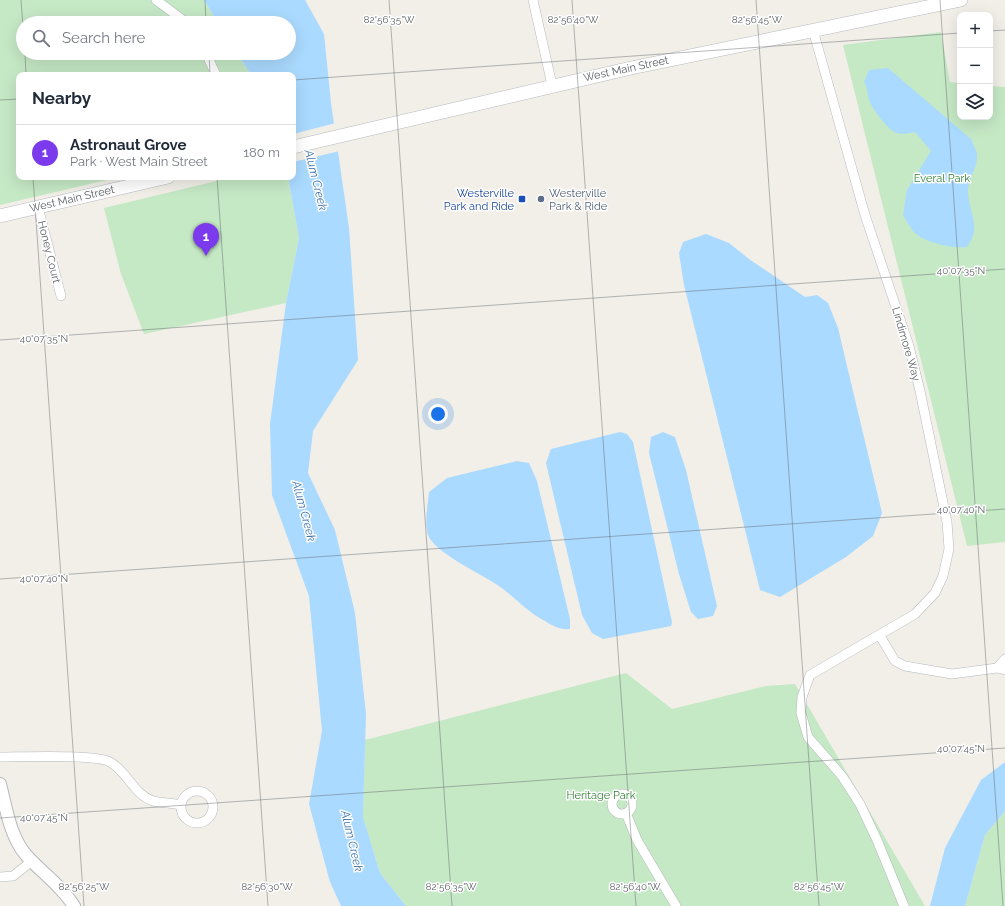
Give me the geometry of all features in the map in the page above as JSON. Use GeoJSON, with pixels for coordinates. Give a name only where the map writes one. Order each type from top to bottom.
{"type":"FeatureCollection","features":[{"type":"Feature","properties":{"kind":"main road","name":"West Main Street"},"geometry":{"type":"LineString","coordinates":[[296,146],[552,85],[813,30],[910,5],[961,0]]}},
{"type":"Feature","properties":{"kind":"main road","name":"West Main Street"},"geometry":{"type":"LineString","coordinates":[[0,216],[155,180]]}},
{"type":"Feature","properties":{"kind":"street"},"geometry":{"type":"LineString","coordinates":[[156,0],[178,16]]}},
{"type":"Feature","properties":{"kind":"street"},"geometry":{"type":"LineString","coordinates":[[533,0],[552,85]]}},
{"type":"Feature","properties":{"kind":"street","name":"Lindimore Way"},"geometry":{"type":"LineString","coordinates":[[813,30],[865,215],[909,346],[920,391],[947,522],[949,549],[943,576],[935,593],[915,614],[880,636],[810,675],[802,697],[801,713],[808,737],[842,776],[860,804],[877,840],[904,906]]}},
{"type":"Feature","properties":{"kind":"street"},"geometry":{"type":"LineString","coordinates":[[209,60],[215,72]]}},
{"type":"Feature","properties":{"kind":"street","name":"Honey Court"},"geometry":{"type":"LineString","coordinates":[[38,207],[60,296]]}},
{"type":"Feature","properties":{"kind":"street"},"geometry":{"type":"LineString","coordinates":[[880,636],[894,660],[905,666],[952,674],[1001,669],[1005,659]]}},
{"type":"Feature","properties":{"kind":"street"},"geometry":{"type":"LineString","coordinates":[[0,757],[93,758],[110,761],[144,795],[153,801],[181,805]]}},
{"type":"Feature","properties":{"kind":"street"},"geometry":{"type":"LineString","coordinates":[[0,784],[10,823],[16,839],[26,855],[57,883],[74,906]]}},
{"type":"Feature","properties":{"kind":"street"},"geometry":{"type":"LineString","coordinates":[[626,813],[637,840],[676,906]]}},
{"type":"Feature","properties":{"kind":"street"},"geometry":{"type":"LineString","coordinates":[[0,876],[13,876],[32,861]]}},
{"type":"Feature","properties":{"kind":"green space"},"geometry":{"type":"Polygon","coordinates":[[[0,0],[204,0],[214,16],[16,16],[16,60],[241,60],[249,72],[16,72],[16,180],[107,180],[0,205],[0,0]]]}},
{"type":"Feature","properties":{"kind":"green space","name":"Everal Park"},"geometry":{"type":"Polygon","coordinates":[[[941,32],[950,82],[957,83],[957,120],[993,120],[993,86],[1005,87],[1005,542],[967,546],[843,45],[941,32]]]}},
{"type":"Feature","properties":{"kind":"green space"},"geometry":{"type":"Polygon","coordinates":[[[221,180],[289,180],[299,238],[286,303],[144,334],[121,274],[104,208],[221,180]]]}},
{"type":"Feature","properties":{"kind":"green space","name":"Heritage Park"},"geometry":{"type":"Polygon","coordinates":[[[626,673],[672,709],[766,686],[795,684],[925,906],[406,906],[380,873],[363,817],[365,740],[626,673]]]}},
{"type":"Feature","properties":{"kind":"green space"},"geometry":{"type":"Polygon","coordinates":[[[1005,811],[1005,906],[965,906],[985,835],[1005,811]]]}},
{"type":"Feature","properties":{"kind":"water","name":"Alum Creek"},"geometry":{"type":"Polygon","coordinates":[[[204,0],[305,0],[324,34],[331,103],[349,228],[358,360],[313,431],[308,473],[335,530],[355,613],[366,714],[363,817],[380,873],[406,906],[341,906],[330,882],[309,804],[322,731],[309,596],[272,495],[270,424],[286,303],[299,238],[289,180],[296,180],[296,72],[249,72],[241,60],[296,60],[296,16],[214,16],[204,0]]]}},
{"type":"Feature","properties":{"kind":"water"},"geometry":{"type":"Polygon","coordinates":[[[888,68],[972,140],[977,153],[977,159],[968,189],[968,197],[973,218],[974,232],[967,247],[946,246],[917,235],[903,215],[907,190],[931,151],[915,132],[901,134],[889,128],[871,104],[864,82],[869,70],[888,68]]]}},
{"type":"Feature","properties":{"kind":"water"},"geometry":{"type":"Polygon","coordinates":[[[706,234],[729,243],[749,259],[805,297],[817,295],[828,303],[838,328],[882,513],[873,536],[846,557],[780,597],[760,590],[684,285],[679,253],[683,242],[706,234]]]}},
{"type":"Feature","properties":{"kind":"water"},"geometry":{"type":"Polygon","coordinates":[[[620,432],[627,434],[633,442],[672,622],[671,626],[603,639],[592,633],[582,615],[546,463],[551,449],[620,432]]]}},
{"type":"Feature","properties":{"kind":"water"},"geometry":{"type":"Polygon","coordinates":[[[663,432],[675,437],[686,470],[717,606],[713,616],[698,619],[691,612],[679,574],[649,453],[651,437],[663,432]]]}},
{"type":"Feature","properties":{"kind":"water"},"geometry":{"type":"Polygon","coordinates":[[[517,461],[529,463],[537,481],[570,619],[570,629],[557,627],[538,617],[496,584],[448,555],[432,542],[428,535],[426,519],[429,492],[447,478],[517,461]]]}},
{"type":"Feature","properties":{"kind":"water"},"geometry":{"type":"Polygon","coordinates":[[[1005,762],[1005,811],[985,835],[965,906],[930,906],[945,848],[981,780],[1005,762]]]}},
{"type":"Feature","properties":{"kind":"pier"},"geometry":{"type":"Polygon","coordinates":[[[336,123],[340,151],[296,161],[296,133],[336,123]]]}},
{"type":"Feature","properties":{"kind":"place","name":"Westerville Park and Ride"},"geometry":{"type":"Point","coordinates":[522,199]}},
{"type":"Feature","properties":{"kind":"place","name":"Westerville Park & Ride"},"geometry":{"type":"Point","coordinates":[541,199]}},
{"type":"Feature","properties":{"kind":"place","name":"Astronaut Grove"},"geometry":{"type":"Point","coordinates":[206,256]}}]}
